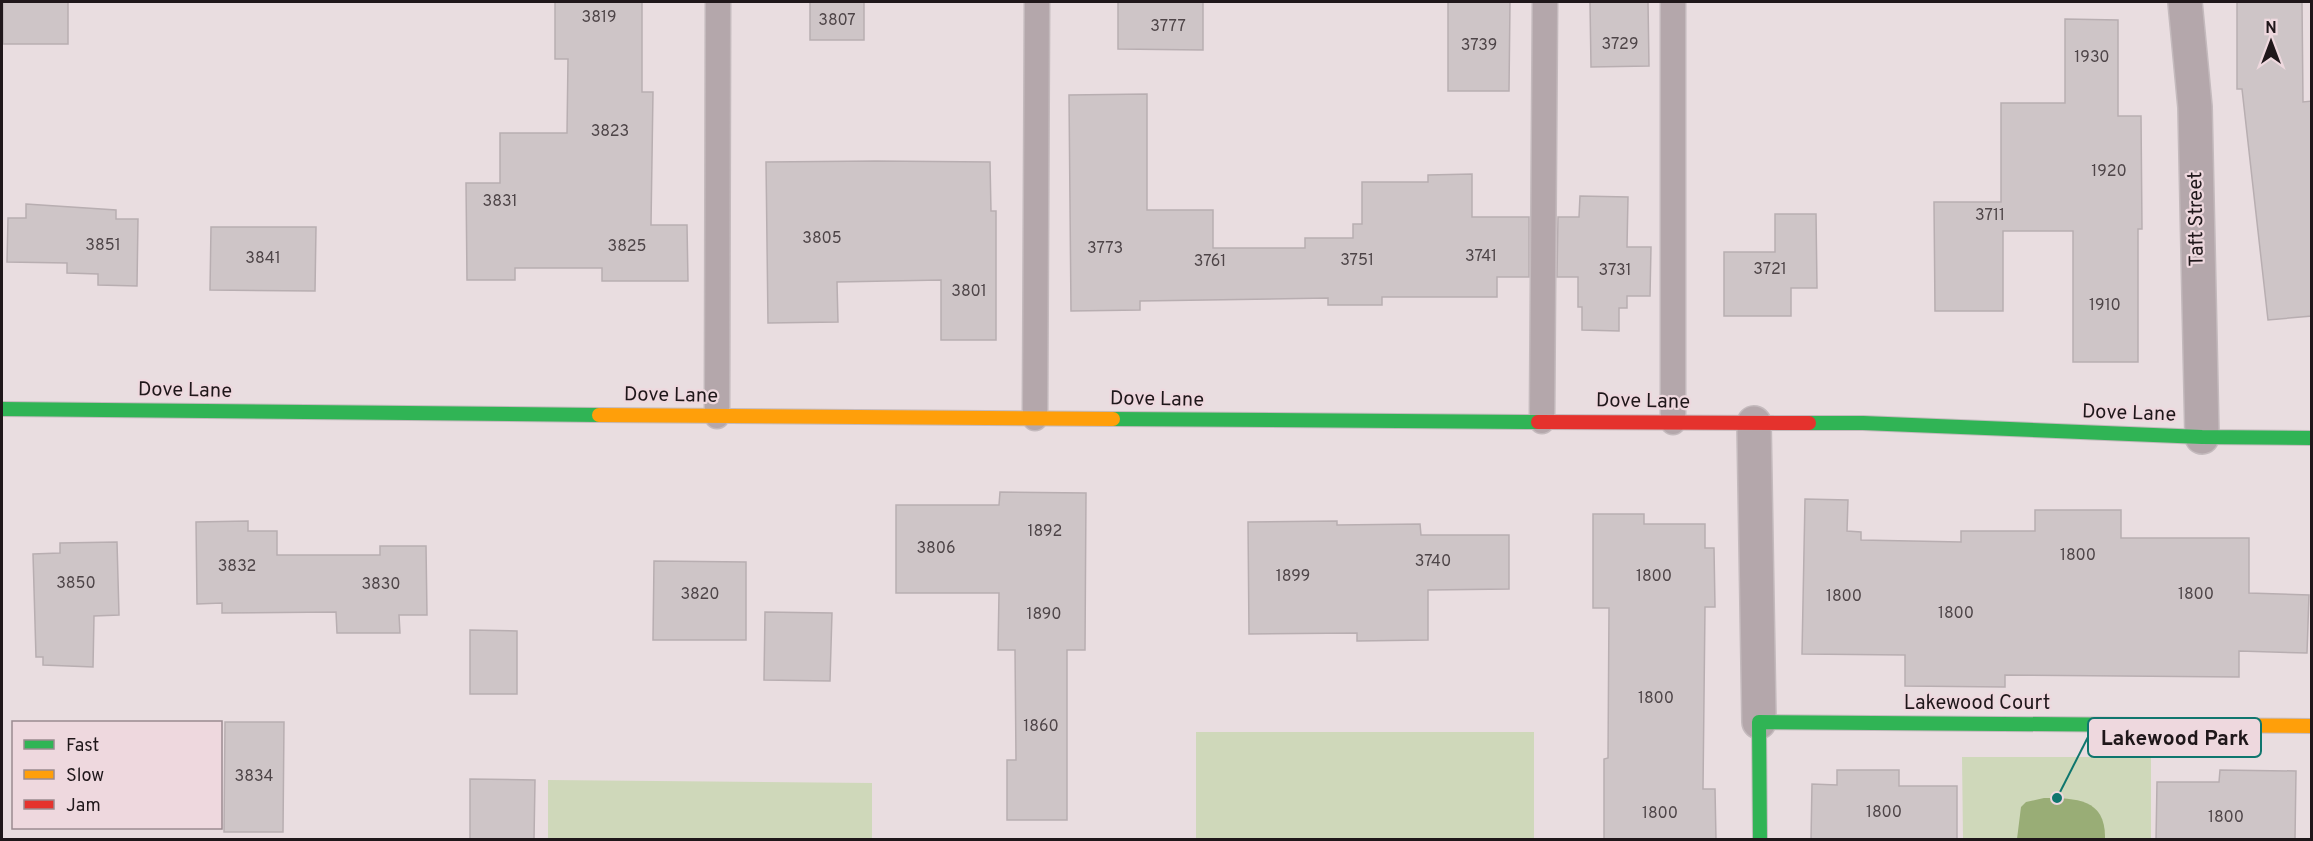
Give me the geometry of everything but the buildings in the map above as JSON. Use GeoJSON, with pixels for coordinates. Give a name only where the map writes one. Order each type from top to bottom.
{"type":"FeatureCollection","features":[{"type":"Feature","properties":{"kind":"street","name":"Taft Street"},"geometry":{"type":"LineString","coordinates":[[2185,2],[2195,107],[2202,436]]}},
{"type":"Feature","properties":{"kind":"street","name":"Dove Lane"},"geometry":{"type":"LineString","coordinates":[[2,409],[1863,423],[2312,438]]}},
{"type":"Feature","properties":{"kind":"street"},"geometry":{"type":"LineString","coordinates":[[1754,423],[1760,840]]}},
{"type":"Feature","properties":{"kind":"street","name":"Lakewood Court"},"geometry":{"type":"LineString","coordinates":[[1759,722],[2312,726]]}},
{"type":"Feature","properties":{"kind":"lane"},"geometry":{"type":"LineString","coordinates":[[717,416],[718,2]]}},
{"type":"Feature","properties":{"kind":"lane"},"geometry":{"type":"LineString","coordinates":[[1035,418],[1037,2]]}},
{"type":"Feature","properties":{"kind":"lane"},"geometry":{"type":"LineString","coordinates":[[1542,421],[1545,2]]}},
{"type":"Feature","properties":{"kind":"lane"},"geometry":{"type":"LineString","coordinates":[[1673,2],[1673,422]]}},
{"type":"Feature","properties":{"kind":"shaded area"},"geometry":{"type":"Polygon","coordinates":[[[1196,732],[1534,732],[1534,839],[1196,839],[1196,732]]]}},
{"type":"Feature","properties":{"kind":"shaded area"},"geometry":{"type":"Polygon","coordinates":[[[1962,757],[2151,757],[2151,839],[1963,839],[1962,757]]]}},
{"type":"Feature","properties":{"kind":"shaded area"},"geometry":{"type":"Polygon","coordinates":[[[548,780],[872,783],[872,839],[548,839],[548,780]]]}},
{"type":"Feature","properties":{"kind":"shaded area"},"geometry":{"type":"Polygon","coordinates":[[[2044,798],[2078,800],[2095,808],[2101,816],[2105,839],[2017,839],[2021,807],[2026,802],[2044,798]]]}},
{"type":"Feature","properties":{"kind":"traffic: fast"},"geometry":{"type":"LineString","coordinates":[[2,409],[599,415]]}},
{"type":"Feature","properties":{"kind":"traffic: fast"},"geometry":{"type":"LineString","coordinates":[[1113,419],[1538,422]]}},
{"type":"Feature","properties":{"kind":"traffic: fast"},"geometry":{"type":"LineString","coordinates":[[1809,423],[1863,423],[2202,437],[2312,438]]}},
{"type":"Feature","properties":{"kind":"traffic: fast"},"geometry":{"type":"LineString","coordinates":[[1760,840],[1759,722],[2146,725]]}},
{"type":"Feature","properties":{"kind":"traffic: slow"},"geometry":{"type":"LineString","coordinates":[[599,415],[1113,419]]}},
{"type":"Feature","properties":{"kind":"traffic: slow"},"geometry":{"type":"LineString","coordinates":[[2146,725],[2312,726]]}},
{"type":"Feature","properties":{"kind":"traffic: jam"},"geometry":{"type":"LineString","coordinates":[[1538,422],[1809,423]]}},
{"type":"Feature","properties":{"kind":"place","name":"Lakewood Park"},"geometry":{"type":"Point","coordinates":[2057,798]}}]}
